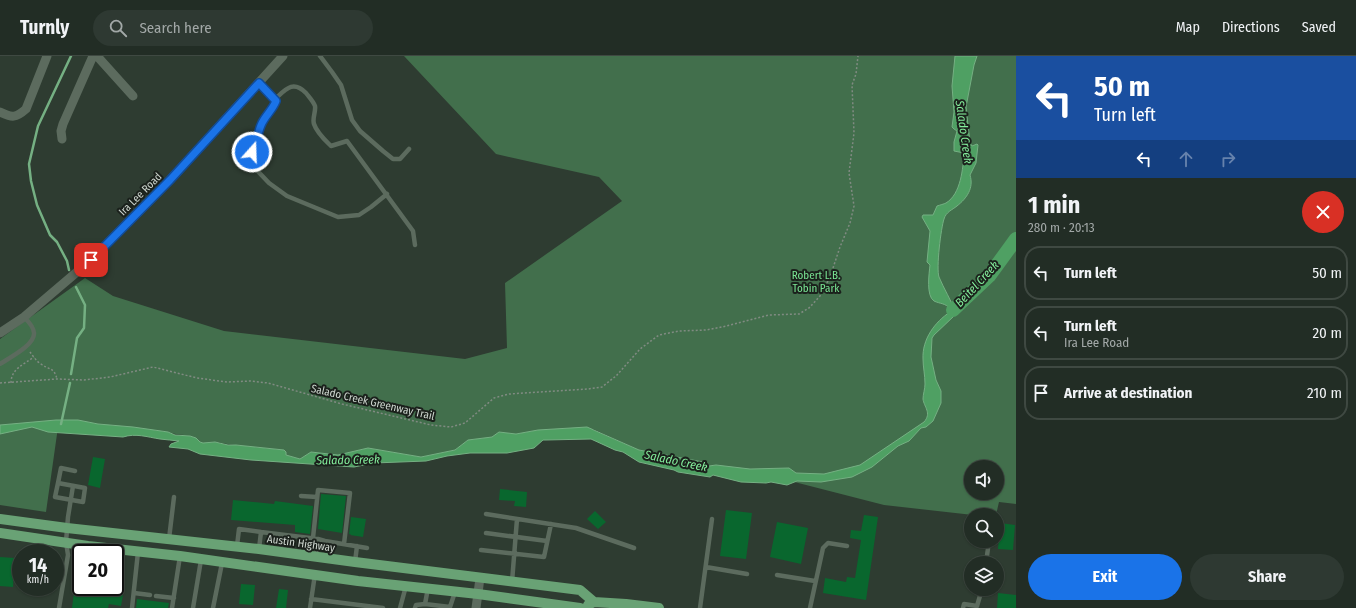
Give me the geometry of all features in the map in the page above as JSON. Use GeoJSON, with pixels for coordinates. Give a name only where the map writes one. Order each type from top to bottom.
{"type":"FeatureCollection","features":[{"type":"Feature","properties":{"kind":"main road","name":"Austin Highway"},"geometry":{"type":"LineString","coordinates":[[0,519],[67,528],[237,546],[580,590],[594,602]]}},
{"type":"Feature","properties":{"kind":"main road"},"geometry":{"type":"LineString","coordinates":[[0,533],[72,544]]}},
{"type":"Feature","properties":{"kind":"main road"},"geometry":{"type":"LineString","coordinates":[[0,538],[15,536]]}},
{"type":"Feature","properties":{"kind":"main road"},"geometry":{"type":"LineString","coordinates":[[124,551],[180,556],[222,563],[478,594],[557,607],[581,608],[594,602],[659,608]]}},
{"type":"Feature","properties":{"kind":"street"},"geometry":{"type":"LineString","coordinates":[[0,112],[12,117],[20,115],[26,109],[47,56]]}},
{"type":"Feature","properties":{"kind":"street"},"geometry":{"type":"LineString","coordinates":[[62,139],[61,131],[63,124],[93,56]]}},
{"type":"Feature","properties":{"kind":"street"},"geometry":{"type":"LineString","coordinates":[[97,56],[133,96]]}},
{"type":"Feature","properties":{"kind":"street","name":"Ira Lee Road"},"geometry":{"type":"LineString","coordinates":[[0,333],[24,317],[91,260],[170,180],[283,56]]}},
{"type":"Feature","properties":{"kind":"street"},"geometry":{"type":"LineString","coordinates":[[476,608],[480,578]]}},
{"type":"Feature","properties":{"kind":"lane"},"geometry":{"type":"LineString","coordinates":[[320,56],[341,85],[352,120],[360,131],[382,152],[393,159],[400,159],[410,149]]}},
{"type":"Feature","properties":{"kind":"lane"},"geometry":{"type":"LineString","coordinates":[[259,83],[275,99]]}},
{"type":"Feature","properties":{"kind":"lane"},"geometry":{"type":"LineString","coordinates":[[387,194],[359,215],[338,217],[287,196],[269,183],[251,164],[251,158],[252,152],[256,145],[258,132],[274,106],[276,101],[275,99],[286,88],[294,86],[300,87],[312,100],[315,106],[313,122],[317,131],[331,146],[347,141],[387,194],[413,231],[415,245]]}},
{"type":"Feature","properties":{"kind":"lane"},"geometry":{"type":"LineString","coordinates":[[0,364],[26,347],[32,341],[35,334],[33,327],[24,317]]}},
{"type":"Feature","properties":{"kind":"lane"},"geometry":{"type":"LineString","coordinates":[[58,483],[85,488],[83,502],[55,497],[61,468],[75,471]]}},
{"type":"Feature","properties":{"kind":"lane"},"geometry":{"type":"LineString","coordinates":[[60,608],[68,555],[66,542],[67,528],[73,486]]}},
{"type":"Feature","properties":{"kind":"lane"},"geometry":{"type":"LineString","coordinates":[[316,557],[318,490],[350,493],[344,544]]}},
{"type":"Feature","properties":{"kind":"lane"},"geometry":{"type":"LineString","coordinates":[[301,496],[317,498]]}},
{"type":"Feature","properties":{"kind":"lane"},"geometry":{"type":"LineString","coordinates":[[169,539],[174,497]]}},
{"type":"Feature","properties":{"kind":"lane"},"geometry":{"type":"LineString","coordinates":[[486,514],[576,528],[634,548]]}},
{"type":"Feature","properties":{"kind":"lane"},"geometry":{"type":"LineString","coordinates":[[512,582],[517,519]]}},
{"type":"Feature","properties":{"kind":"lane"},"geometry":{"type":"LineString","coordinates":[[700,608],[712,519]]}},
{"type":"Feature","properties":{"kind":"lane"},"geometry":{"type":"LineString","coordinates":[[481,550],[544,557],[551,524]]}},
{"type":"Feature","properties":{"kind":"lane"},"geometry":{"type":"LineString","coordinates":[[237,546],[239,529],[316,538],[324,541],[367,548]]}},
{"type":"Feature","properties":{"kind":"lane"},"geometry":{"type":"LineString","coordinates":[[259,549],[262,532]]}},
{"type":"Feature","properties":{"kind":"lane"},"geometry":{"type":"LineString","coordinates":[[486,533],[547,541]]}},
{"type":"Feature","properties":{"kind":"lane"},"geometry":{"type":"LineString","coordinates":[[810,608],[823,548],[828,543],[847,546]]}},
{"type":"Feature","properties":{"kind":"lane"},"geometry":{"type":"LineString","coordinates":[[355,562],[357,546]]}},
{"type":"Feature","properties":{"kind":"lane"},"geometry":{"type":"LineString","coordinates":[[132,608],[138,552]]}},
{"type":"Feature","properties":{"kind":"lane"},"geometry":{"type":"LineString","coordinates":[[172,608],[180,556]]}},
{"type":"Feature","properties":{"kind":"lane"},"geometry":{"type":"LineString","coordinates":[[193,608],[201,560]]}},
{"type":"Feature","properties":{"kind":"lane"},"geometry":{"type":"LineString","coordinates":[[213,608],[222,563]]}},
{"type":"Feature","properties":{"kind":"lane"},"geometry":{"type":"LineString","coordinates":[[706,567],[747,574]]}},
{"type":"Feature","properties":{"kind":"lane"},"geometry":{"type":"LineString","coordinates":[[310,608],[315,574]]}},
{"type":"Feature","properties":{"kind":"lane"},"geometry":{"type":"LineString","coordinates":[[776,575],[815,581]]}},
{"type":"Feature","properties":{"kind":"lane"},"geometry":{"type":"LineString","coordinates":[[400,608],[406,586]]}},
{"type":"Feature","properties":{"kind":"lane"},"geometry":{"type":"LineString","coordinates":[[425,604],[428,588]]}},
{"type":"Feature","properties":{"kind":"lane"},"geometry":{"type":"LineString","coordinates":[[415,608],[416,605],[425,604],[450,607],[455,592]]}},
{"type":"Feature","properties":{"kind":"lane"},"geometry":{"type":"LineString","coordinates":[[134,593],[150,596]]}},
{"type":"Feature","properties":{"kind":"lane"},"geometry":{"type":"LineString","coordinates":[[156,596],[174,598]]}},
{"type":"Feature","properties":{"kind":"lane"},"geometry":{"type":"LineString","coordinates":[[963,608],[964,604],[977,606],[980,596]]}},
{"type":"Feature","properties":{"kind":"lane"},"geometry":{"type":"LineString","coordinates":[[311,599],[383,608]]}},
{"type":"Feature","properties":{"kind":"path","name":"Salado Creek Greenway Trail"},"geometry":{"type":"LineString","coordinates":[[0,383],[11,384],[57,379],[84,380],[110,377],[153,367],[202,379],[227,382],[268,382],[342,404],[431,425],[451,426],[464,423],[494,398],[509,394],[588,389],[602,386],[616,376],[640,349],[659,335],[680,331],[706,330],[769,315],[798,314],[809,308],[820,296],[830,277],[850,223],[854,206],[849,173],[854,133],[852,85],[856,74],[858,56]]}},
{"type":"Feature","properties":{"kind":"path"},"geometry":{"type":"LineString","coordinates":[[26,347],[40,364],[52,368],[57,379]]}},
{"type":"Feature","properties":{"kind":"path"},"geometry":{"type":"LineString","coordinates":[[11,384],[11,376],[17,369],[34,357]]}},
{"type":"Feature","properties":{"kind":"green space","name":"Robert L.B. Tobin Park"},"geometry":{"type":"Polygon","coordinates":[[[404,56],[1016,56],[1016,504],[999,502],[998,508],[964,508],[964,514],[884,505],[771,476],[716,465],[709,466],[703,462],[639,450],[593,429],[538,430],[516,434],[499,432],[493,437],[468,440],[455,450],[421,457],[368,448],[338,455],[311,452],[300,459],[286,455],[284,450],[216,442],[200,443],[187,435],[78,421],[59,420],[46,512],[0,505],[0,339],[85,278],[113,296],[224,331],[465,359],[507,348],[505,283],[622,201],[599,177],[496,154],[404,56]]]}},
{"type":"Feature","properties":{"kind":"water","name":"Salado Creek"},"geometry":{"type":"Polygon","coordinates":[[[955,56],[977,56],[966,107],[970,143],[972,146],[978,145],[976,163],[970,175],[971,184],[969,192],[961,203],[949,211],[946,215],[940,239],[938,257],[939,277],[956,313],[932,338],[931,357],[936,380],[941,391],[941,403],[933,421],[926,427],[921,428],[909,441],[898,446],[872,467],[852,477],[821,482],[797,481],[787,485],[771,482],[741,482],[713,475],[710,477],[678,472],[639,462],[623,452],[591,439],[543,440],[534,448],[507,453],[470,453],[426,461],[374,463],[354,467],[251,460],[200,454],[188,449],[169,447],[171,444],[179,441],[132,435],[123,437],[48,432],[32,427],[0,434],[0,425],[56,420],[78,420],[190,436],[203,443],[215,442],[228,445],[284,450],[286,455],[300,459],[311,452],[338,455],[368,448],[421,457],[455,450],[468,440],[492,437],[499,432],[516,434],[538,430],[587,427],[639,450],[703,462],[709,466],[716,465],[750,469],[789,468],[796,473],[824,474],[860,465],[924,422],[927,416],[927,410],[923,399],[925,384],[923,352],[930,332],[944,316],[950,312],[950,309],[945,305],[934,301],[930,295],[930,265],[927,262],[930,231],[922,217],[923,215],[933,215],[937,206],[946,203],[951,199],[958,187],[962,173],[964,153],[954,151],[954,142],[957,131],[952,127],[954,112],[952,86],[955,56]]]}},
{"type":"Feature","properties":{"kind":"building"},"geometry":{"type":"Polygon","coordinates":[[[93,457],[105,459],[100,488],[88,485],[93,457]]]}},
{"type":"Feature","properties":{"kind":"building"},"geometry":{"type":"Polygon","coordinates":[[[500,489],[527,492],[526,507],[514,506],[515,501],[499,500],[500,489]]]}},
{"type":"Feature","properties":{"kind":"building"},"geometry":{"type":"Polygon","coordinates":[[[321,494],[346,496],[342,533],[318,529],[321,494]]]}},
{"type":"Feature","properties":{"kind":"building"},"geometry":{"type":"Polygon","coordinates":[[[233,500],[274,504],[275,501],[313,506],[310,534],[295,532],[295,525],[231,520],[233,500]]]}},
{"type":"Feature","properties":{"kind":"building"},"geometry":{"type":"Polygon","coordinates":[[[726,510],[752,513],[746,559],[720,556],[726,510]]]}},
{"type":"Feature","properties":{"kind":"building"},"geometry":{"type":"Polygon","coordinates":[[[595,511],[606,522],[598,529],[587,519],[595,511]]]}},
{"type":"Feature","properties":{"kind":"building"},"geometry":{"type":"Polygon","coordinates":[[[864,515],[878,517],[866,600],[823,593],[825,578],[846,582],[847,577],[855,578],[861,540],[850,538],[851,530],[861,531],[864,515]]]}},
{"type":"Feature","properties":{"kind":"building"},"geometry":{"type":"Polygon","coordinates":[[[351,517],[366,519],[363,537],[349,534],[351,517]]]}},
{"type":"Feature","properties":{"kind":"building"},"geometry":{"type":"Polygon","coordinates":[[[777,522],[808,528],[801,564],[770,557],[777,522]]]}},
{"type":"Feature","properties":{"kind":"building"},"geometry":{"type":"Polygon","coordinates":[[[1004,524],[1015,525],[1013,550],[998,549],[1004,548],[1004,524]]]}},
{"type":"Feature","properties":{"kind":"building"},"geometry":{"type":"Polygon","coordinates":[[[0,557],[12,558],[12,587],[0,586],[0,557]]]}},
{"type":"Feature","properties":{"kind":"building"},"geometry":{"type":"Polygon","coordinates":[[[241,584],[255,585],[253,605],[239,604],[241,584]]]}},
{"type":"Feature","properties":{"kind":"building"},"geometry":{"type":"Polygon","coordinates":[[[279,589],[288,590],[286,608],[276,608],[279,589]]]}},
{"type":"Feature","properties":{"kind":"building"},"geometry":{"type":"Polygon","coordinates":[[[1004,594],[1016,595],[1016,608],[997,608],[998,596],[1004,596],[1004,594]]]}},
{"type":"Feature","properties":{"kind":"building"},"geometry":{"type":"Polygon","coordinates":[[[74,596],[123,596],[121,606],[109,604],[108,608],[72,608],[74,596]]]}},
{"type":"Feature","properties":{"kind":"building"},"geometry":{"type":"Polygon","coordinates":[[[137,599],[169,603],[168,608],[136,608],[137,599]]]}},
{"type":"Feature","properties":{"kind":"waterway"},"geometry":{"type":"LineString","coordinates":[[69,270],[67,261],[57,242],[50,235],[37,205],[31,181],[29,164],[38,126],[71,56]]}},
{"type":"Feature","properties":{"kind":"waterway","name":"Beitel Creek"},"geometry":{"type":"LineString","coordinates":[[953,310],[989,276],[1016,239]]}},
{"type":"Feature","properties":{"kind":"waterway"},"geometry":{"type":"LineString","coordinates":[[71,374],[77,338],[84,328],[85,305],[76,287]]}},
{"type":"Feature","properties":{"kind":"waterway"},"geometry":{"type":"LineString","coordinates":[[61,424],[70,383]]}},
{"type":"Feature","properties":{"kind":"route"},"geometry":{"type":"LineString","coordinates":[[91,260],[170,180],[259,83],[276,101],[258,132],[258,140],[252,152]]}}]}
